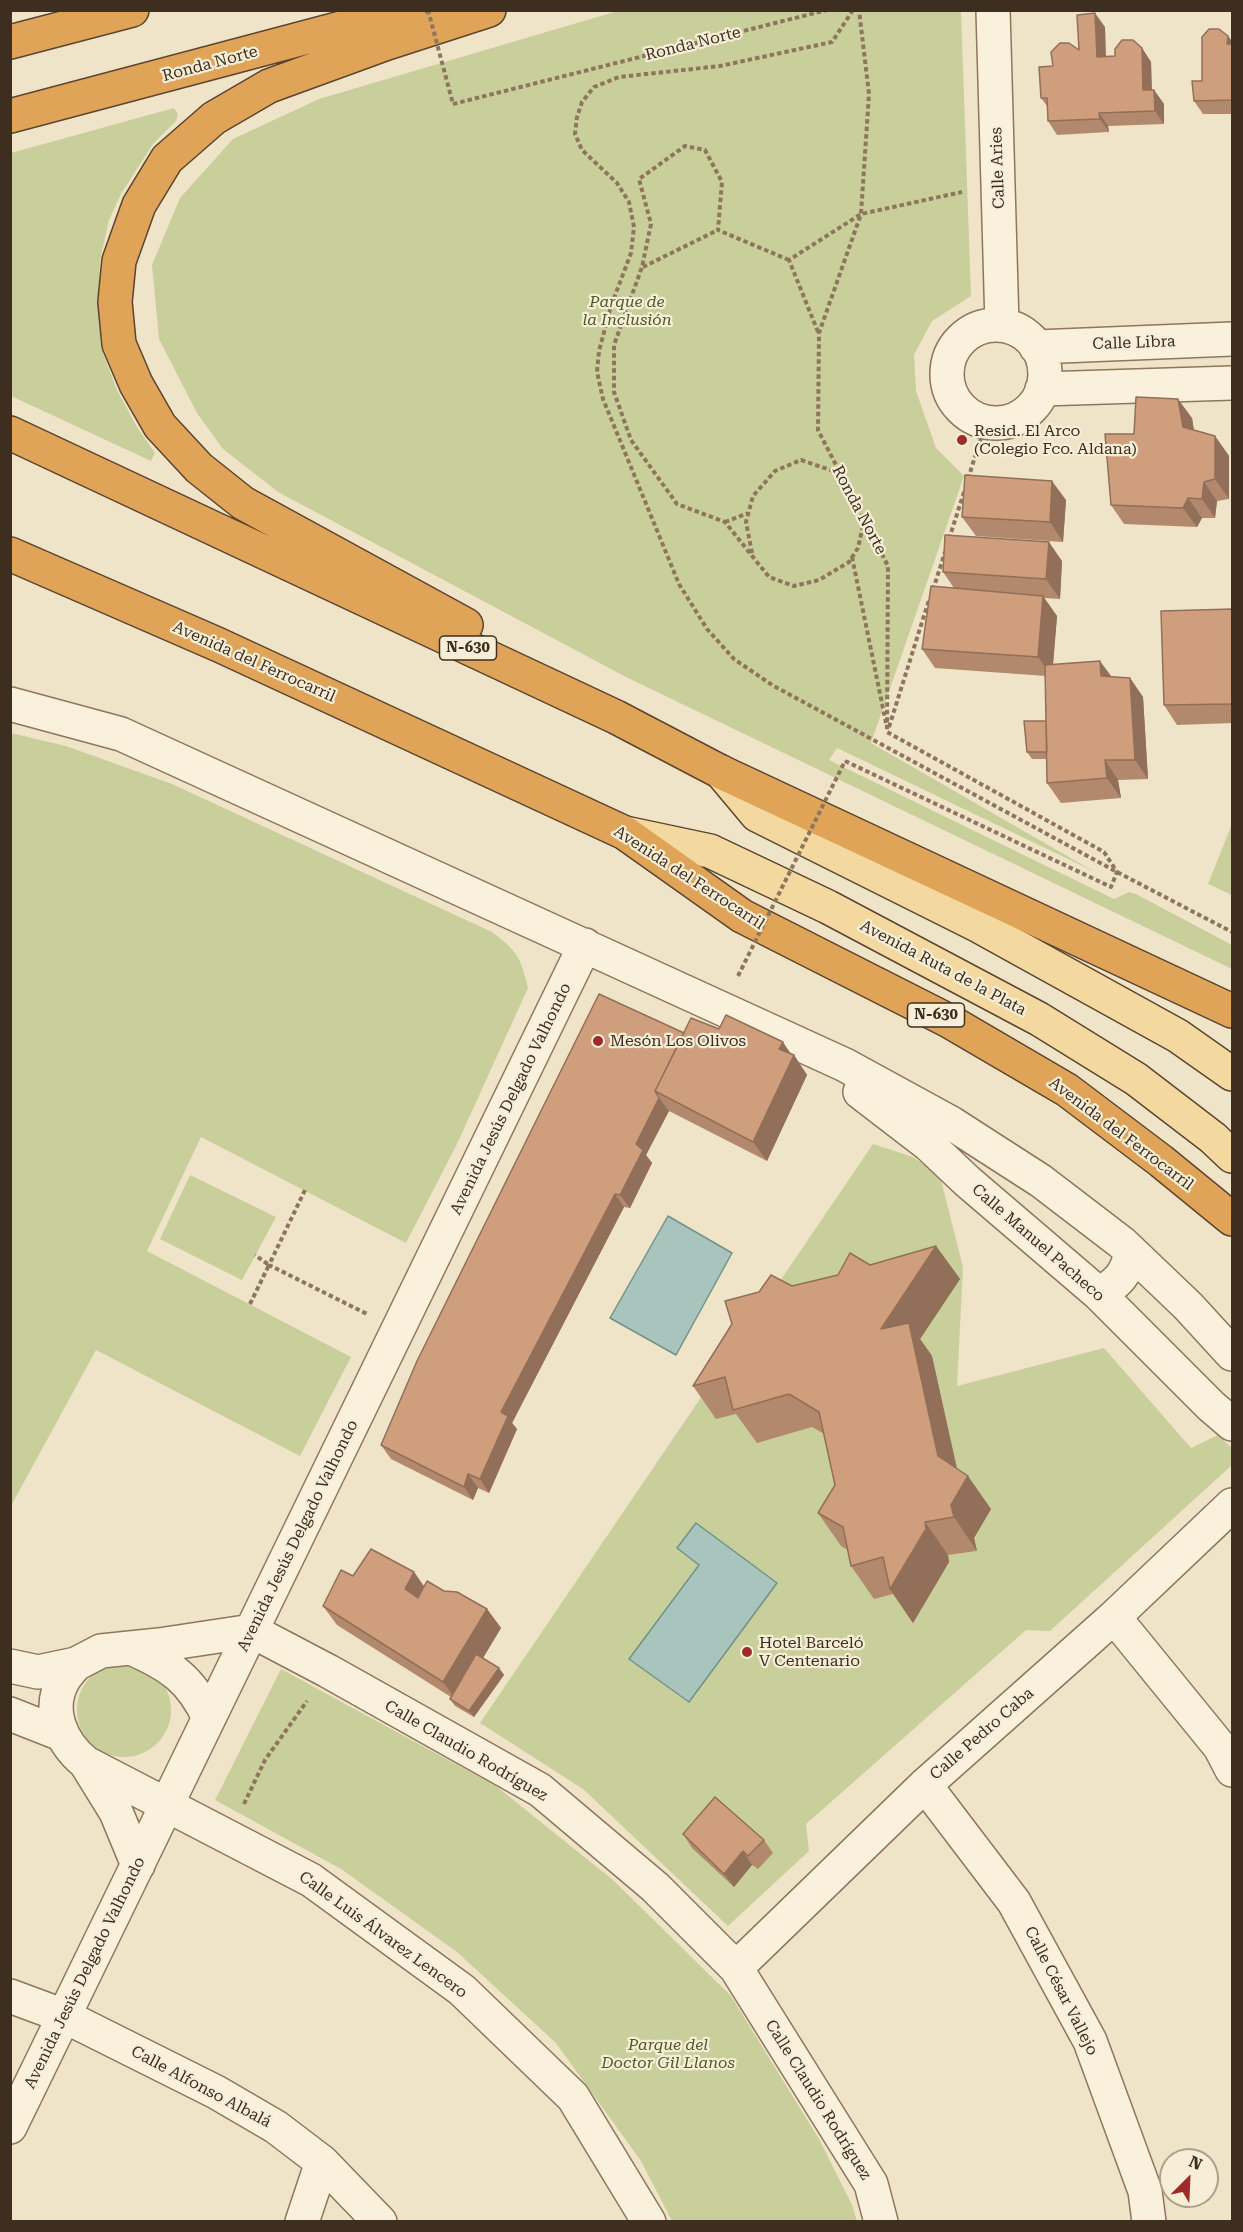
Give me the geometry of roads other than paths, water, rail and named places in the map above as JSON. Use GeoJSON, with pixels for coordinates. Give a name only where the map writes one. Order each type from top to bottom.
{"type":"FeatureCollection","features":[{"type":"Feature","properties":{"kind":"highway"},"geometry":{"type":"LineString","coordinates":[[10,42],[132,10]]}},
{"type":"Feature","properties":{"kind":"highway","name":"Ronda Norte"},"geometry":{"type":"LineString","coordinates":[[10,116],[408,10]]}},
{"type":"Feature","properties":{"kind":"highway"},"geometry":{"type":"LineString","coordinates":[[489,10],[387,43],[269,86],[214,118],[166,159],[139,205],[119,261],[115,302],[119,344],[136,384],[160,426],[199,468],[243,504],[491,639],[616,717]]}},
{"type":"Feature","properties":{"kind":"highway","name":"N-630"},"geometry":{"type":"LineString","coordinates":[[10,432],[616,717],[721,772],[1233,1011]]}},
{"type":"Feature","properties":{"kind":"highway","name":"Avenida del Ferrocarril"},"geometry":{"type":"LineString","coordinates":[[10,554],[219,645],[626,833],[742,916],[949,1021],[1067,1090],[1233,1219]]}},
{"type":"Feature","properties":{"kind":"main road"},"geometry":{"type":"LineString","coordinates":[[721,772],[757,814],[1031,954],[1178,1036],[1233,1074]]}},
{"type":"Feature","properties":{"kind":"main road","name":"Avenida Ruta de la Plata"},"geometry":{"type":"LineString","coordinates":[[626,833],[710,850],[828,907],[1039,1019],[1136,1078],[1233,1156]]}},
{"type":"Feature","properties":{"kind":"street","name":"Calle Aries"},"geometry":{"type":"LineString","coordinates":[[993,10],[1002,325]]}},
{"type":"Feature","properties":{"kind":"street"},"geometry":{"type":"LineString","coordinates":[[1002,325],[1027,336],[1036,347],[1044,367],[1042,389],[1036,402],[1026,412],[1015,419],[1000,423],[986,422],[971,416],[958,406],[950,391],[946,375],[949,358],[957,344],[970,332],[985,326],[1002,325]]}},
{"type":"Feature","properties":{"kind":"street","name":"Calle Libra"},"geometry":{"type":"LineString","coordinates":[[1036,347],[1233,339]]}},
{"type":"Feature","properties":{"kind":"street"},"geometry":{"type":"LineString","coordinates":[[1042,389],[1233,383]]}},
{"type":"Feature","properties":{"kind":"street"},"geometry":{"type":"LineString","coordinates":[[10,704],[121,734],[845,1065],[951,1123],[1041,1182],[1131,1252],[1188,1306],[1233,1354]]}},
{"type":"Feature","properties":{"kind":"street","name":"Avenida Jesús Delgado Valhondo"},"geometry":{"type":"LineString","coordinates":[[10,2127],[276,1585],[585,945]]}},
{"type":"Feature","properties":{"kind":"street","name":"Calle Manuel Pacheco"},"geometry":{"type":"LineString","coordinates":[[845,1065],[853,1087],[929,1145],[967,1181],[1099,1294],[1211,1406],[1233,1424]]}},
{"type":"Feature","properties":{"kind":"street"},"geometry":{"type":"LineString","coordinates":[[1009,1216],[1011,1205],[1017,1195],[1026,1186],[1041,1182]]}},
{"type":"Feature","properties":{"kind":"street"},"geometry":{"type":"LineString","coordinates":[[1099,1294],[1111,1287],[1128,1268],[1131,1252]]}},
{"type":"Feature","properties":{"kind":"street","name":"Calle Pedro Caba"},"geometry":{"type":"LineString","coordinates":[[736,1968],[925,1785],[1114,1617],[1233,1506]]}},
{"type":"Feature","properties":{"kind":"street"},"geometry":{"type":"LineString","coordinates":[[145,1647],[241,1607],[276,1585]]}},
{"type":"Feature","properties":{"kind":"street"},"geometry":{"type":"LineString","coordinates":[[1114,1617],[1220,1747],[1233,1770]]}},
{"type":"Feature","properties":{"kind":"street"},"geometry":{"type":"LineString","coordinates":[[10,1666],[38,1672],[76,1664],[101,1651],[145,1647],[252,1631]]}},
{"type":"Feature","properties":{"kind":"street","name":"Calle Claudio Rodríguez"},"geometry":{"type":"LineString","coordinates":[[252,1631],[540,1790],[655,1887],[736,1968],[871,2184],[881,2222]]}},
{"type":"Feature","properties":{"kind":"street"},"geometry":{"type":"LineString","coordinates":[[145,1647],[181,1676],[200,1698],[209,1718]]}},
{"type":"Feature","properties":{"kind":"street"},"geometry":{"type":"LineString","coordinates":[[76,1664],[63,1679],[58,1695],[55,1713],[61,1734],[75,1754],[86,1763],[168,1806]]}},
{"type":"Feature","properties":{"kind":"street"},"geometry":{"type":"LineString","coordinates":[[10,1714],[61,1734]]}},
{"type":"Feature","properties":{"kind":"street"},"geometry":{"type":"LineString","coordinates":[[86,1763],[116,1812],[138,1864]]}},
{"type":"Feature","properties":{"kind":"street","name":"Calle César Vallejo"},"geometry":{"type":"LineString","coordinates":[[925,1785],[1014,1902],[1090,2041],[1145,2191],[1149,2222]]}},
{"type":"Feature","properties":{"kind":"street","name":"Calle Luis Álvarez Lencero"},"geometry":{"type":"LineString","coordinates":[[168,1806],[311,1880],[462,1990],[573,2097],[649,2222]]}},
{"type":"Feature","properties":{"kind":"street","name":"Calle Alfonso Albalá"},"geometry":{"type":"LineString","coordinates":[[10,1996],[64,2016],[216,2092],[276,2127],[322,2162],[380,2222]]}},
{"type":"Feature","properties":{"kind":"street"},"geometry":{"type":"LineString","coordinates":[[302,2222],[322,2162]]}},
{"type":"Feature","properties":{"kind":"water"},"geometry":{"type":"Polygon","coordinates":[[[668,1216],[732,1253],[676,1355],[610,1318],[668,1216]]]}},
{"type":"Feature","properties":{"kind":"water"},"geometry":{"type":"Polygon","coordinates":[[[696,1523],[777,1583],[689,1702],[629,1659],[699,1565],[677,1548],[696,1523]]]}},
{"type":"Feature","properties":{"kind":"place","name":"Resid. El Arco (Colegio Fco. Aldana)"},"geometry":{"type":"Point","coordinates":[962,440]}},
{"type":"Feature","properties":{"kind":"place","name":"Mesón Los Olivos"},"geometry":{"type":"Point","coordinates":[598,1041]}},
{"type":"Feature","properties":{"kind":"place","name":"Hotel Barceló V Centenario"},"geometry":{"type":"Point","coordinates":[747,1652]}},
{"type":"Feature","properties":{"kind":"park label","name":"Parque de la Inclusión"},"geometry":{"type":"Point","coordinates":[627,311]}},
{"type":"Feature","properties":{"kind":"park label","name":"Parque del Doctor Gil Llanos"},"geometry":{"type":"Point","coordinates":[668,2054]}}]}
